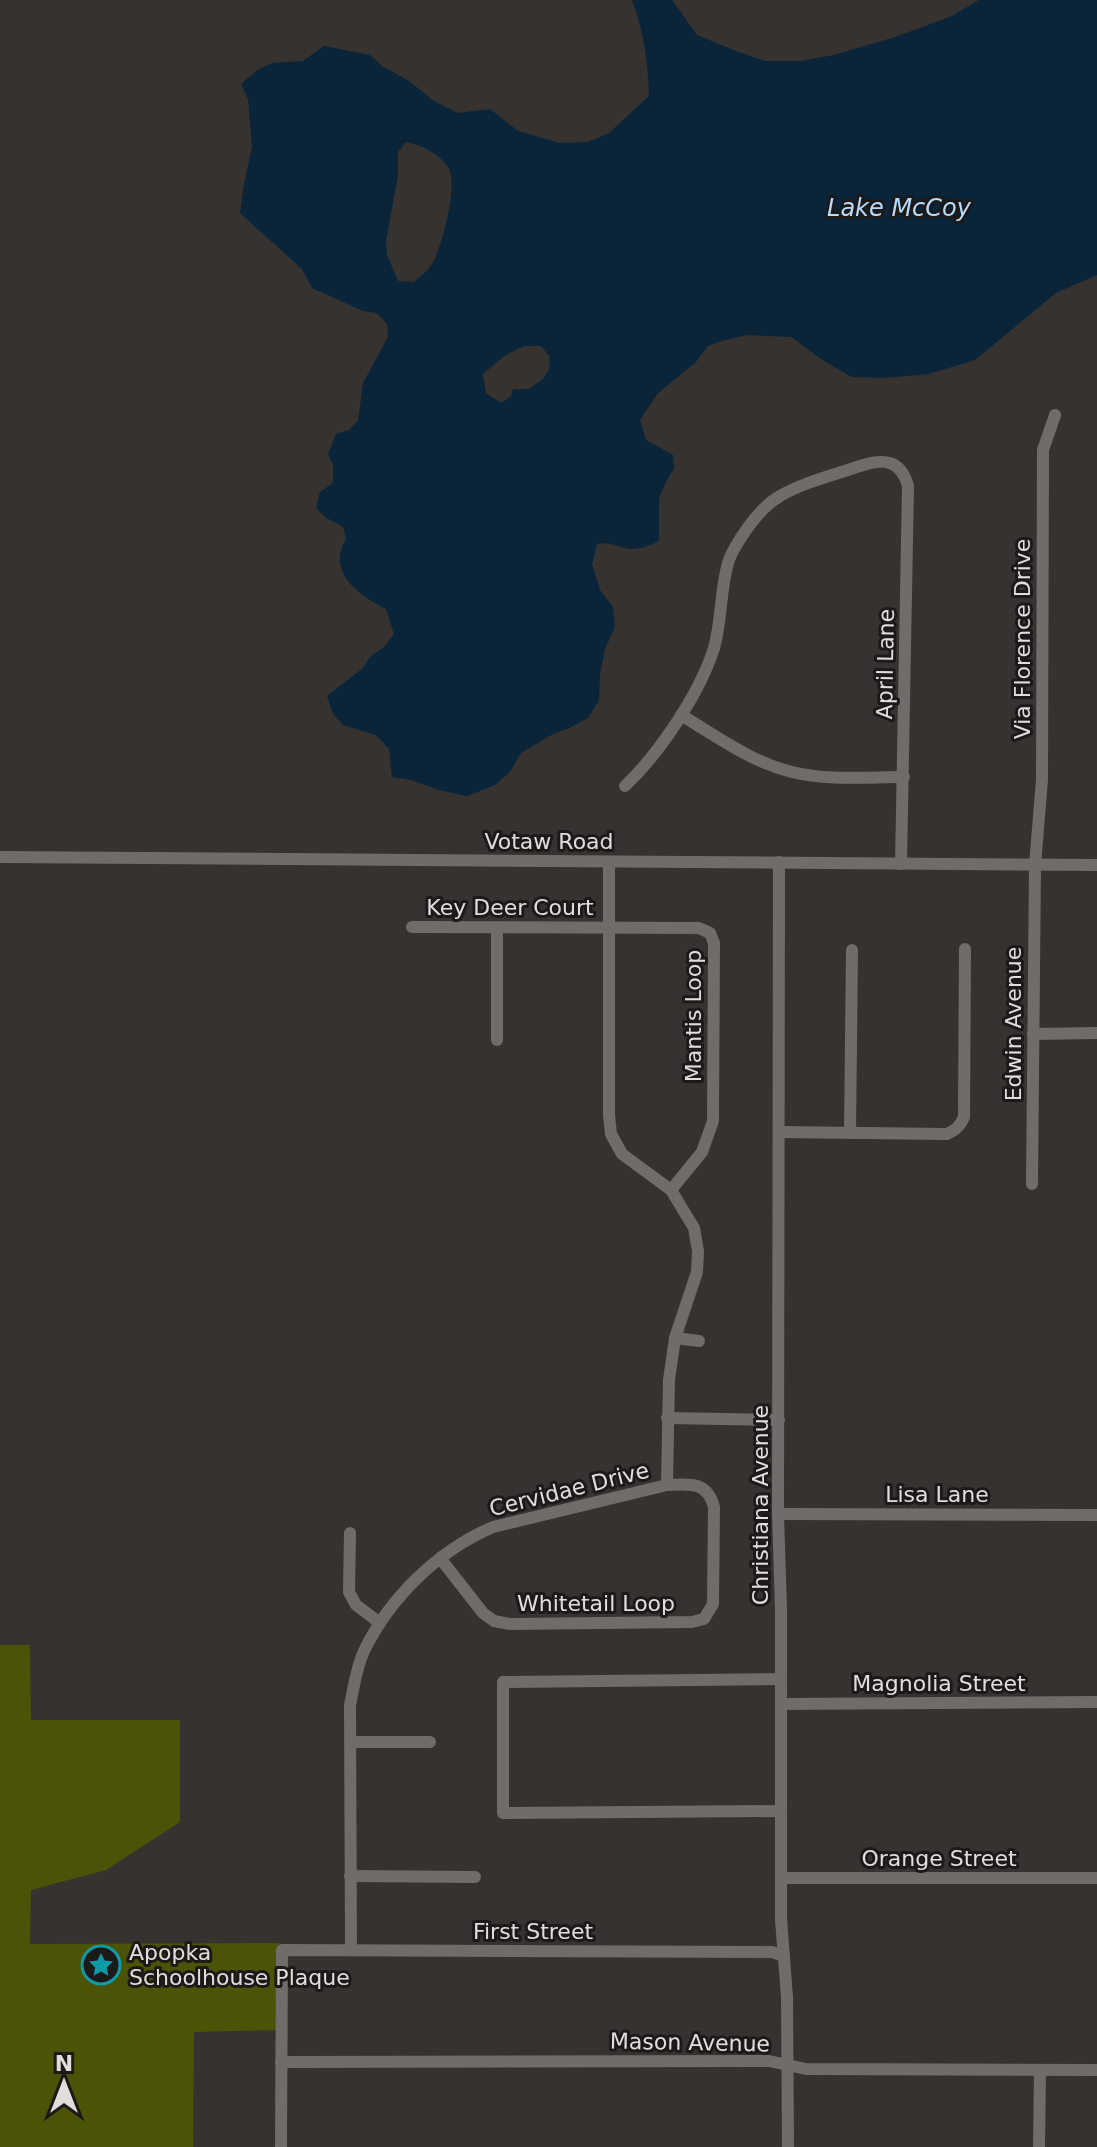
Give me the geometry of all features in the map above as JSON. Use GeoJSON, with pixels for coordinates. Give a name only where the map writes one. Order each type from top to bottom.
{"type":"FeatureCollection","features":[{"type":"Feature","properties":{"kind":"street","name":"Via Florence Drive"},"geometry":{"type":"LineString","coordinates":[[1035,865],[1042,780],[1043,450],[1055,415]]}},
{"type":"Feature","properties":{"kind":"street","name":"April Lane"},"geometry":{"type":"LineString","coordinates":[[681,715],[715,645],[728,561],[756,517],[779,496],[859,466],[887,462],[899,468],[908,486],[901,864]]}},
{"type":"Feature","properties":{"kind":"street"},"geometry":{"type":"LineString","coordinates":[[625,786],[642,770],[681,715],[763,763],[792,772],[822,778],[904,777]]}},
{"type":"Feature","properties":{"kind":"street","name":"Votaw Road"},"geometry":{"type":"LineString","coordinates":[[0,857],[1097,865]]}},
{"type":"Feature","properties":{"kind":"street","name":"Cervidae Drive"},"geometry":{"type":"LineString","coordinates":[[351,1950],[350,1705],[363,1653],[380,1623],[415,1581],[440,1558],[471,1537],[493,1527],[667,1485],[667,1396],[675,1338],[697,1272],[698,1251],[694,1228],[671,1190],[622,1154],[611,1134],[609,862]]}},
{"type":"Feature","properties":{"kind":"street","name":"Christiana Avenue"},"geometry":{"type":"LineString","coordinates":[[779,862],[780,1811],[787,1997],[788,2147]]}},
{"type":"Feature","properties":{"kind":"street","name":"Edwin Avenue"},"geometry":{"type":"LineString","coordinates":[[1032,1184],[1035,865]]}},
{"type":"Feature","properties":{"kind":"street","name":"Key Deer Court"},"geometry":{"type":"LineString","coordinates":[[412,927],[609,928]]}},
{"type":"Feature","properties":{"kind":"street"},"geometry":{"type":"LineString","coordinates":[[497,927],[497,1040]]}},
{"type":"Feature","properties":{"kind":"street","name":"Mantis Loop"},"geometry":{"type":"LineString","coordinates":[[609,928],[699,928],[710,933],[714,943],[713,1121],[702,1152],[671,1190]]}},
{"type":"Feature","properties":{"kind":"street"},"geometry":{"type":"LineString","coordinates":[[779,1132],[947,1134],[961,1125],[964,1117],[965,949]]}},
{"type":"Feature","properties":{"kind":"street"},"geometry":{"type":"LineString","coordinates":[[850,1133],[852,950]]}},
{"type":"Feature","properties":{"kind":"street"},"geometry":{"type":"LineString","coordinates":[[1033,1034],[1097,1033]]}},
{"type":"Feature","properties":{"kind":"street"},"geometry":{"type":"LineString","coordinates":[[675,1338],[699,1341]]}},
{"type":"Feature","properties":{"kind":"street"},"geometry":{"type":"LineString","coordinates":[[667,1418],[779,1420]]}},
{"type":"Feature","properties":{"kind":"street","name":"Whitetail Loop"},"geometry":{"type":"LineString","coordinates":[[440,1558],[483,1613],[494,1621],[510,1624],[692,1622],[704,1619],[713,1604],[714,1507],[711,1496],[705,1489],[691,1484],[667,1485]]}},
{"type":"Feature","properties":{"kind":"street","name":"Lisa Lane"},"geometry":{"type":"LineString","coordinates":[[778,1514],[1097,1515]]}},
{"type":"Feature","properties":{"kind":"street"},"geometry":{"type":"LineString","coordinates":[[350,1533],[349,1592],[356,1605],[380,1623]]}},
{"type":"Feature","properties":{"kind":"street"},"geometry":{"type":"LineString","coordinates":[[780,1811],[503,1813],[503,1682],[781,1679]]}},
{"type":"Feature","properties":{"kind":"street","name":"Magnolia Street"},"geometry":{"type":"LineString","coordinates":[[781,1704],[1097,1702]]}},
{"type":"Feature","properties":{"kind":"street"},"geometry":{"type":"LineString","coordinates":[[351,1742],[430,1742]]}},
{"type":"Feature","properties":{"kind":"street"},"geometry":{"type":"LineString","coordinates":[[350,1876],[475,1877]]}},
{"type":"Feature","properties":{"kind":"street","name":"Orange Street"},"geometry":{"type":"LineString","coordinates":[[781,1878],[1097,1878]]}},
{"type":"Feature","properties":{"kind":"street","name":"First Street"},"geometry":{"type":"LineString","coordinates":[[281,2062],[282,1950],[772,1952],[784,1956]]}},
{"type":"Feature","properties":{"kind":"street","name":"Mason Avenue"},"geometry":{"type":"LineString","coordinates":[[281,2062],[769,2061],[806,2069],[1097,2070]]}},
{"type":"Feature","properties":{"kind":"street"},"geometry":{"type":"LineString","coordinates":[[281,2062],[281,2147]]}},
{"type":"Feature","properties":{"kind":"street"},"geometry":{"type":"LineString","coordinates":[[1039,2147],[1040,2070]]}},
{"type":"Feature","properties":{"kind":"green space"},"geometry":{"type":"Polygon","coordinates":[[[0,1645],[30,1645],[31,1720],[180,1720],[180,1822],[106,1870],[31,1890],[30,1944],[279,1943],[279,2030],[194,2032],[193,2147],[0,2147],[0,1645]]]}},
{"type":"Feature","properties":{"kind":"water","name":"Lake McCoy"},"geometry":{"type":"Polygon","coordinates":[[[632,0],[672,0],[697,35],[765,61],[801,61],[895,37],[950,17],[979,0],[1097,0],[1097,275],[1056,293],[975,360],[928,374],[852,377],[791,337],[747,335],[708,346],[695,363],[658,393],[640,420],[646,440],[673,455],[674,469],[659,498],[659,541],[634,549],[597,544],[592,564],[600,590],[613,607],[615,627],[605,649],[599,700],[588,718],[521,753],[509,773],[495,785],[467,796],[439,790],[392,777],[389,749],[376,735],[343,725],[333,714],[327,696],[363,668],[394,634],[386,609],[356,590],[343,572],[341,551],[346,539],[343,527],[316,508],[320,492],[333,483],[333,464],[328,454],[336,434],[349,430],[358,421],[363,383],[388,337],[387,324],[377,313],[363,311],[312,288],[302,269],[240,213],[252,147],[248,99],[241,84],[257,70],[272,63],[303,61],[324,46],[370,55],[434,101],[458,113],[490,109],[518,131],[560,143],[588,142],[609,133],[649,96],[645,47],[632,0]],[[406,142],[398,152],[398,175],[386,241],[387,255],[398,281],[414,282],[436,256],[448,216],[452,187],[448,167],[439,157],[406,142]],[[524,346],[504,356],[483,374],[486,393],[501,403],[511,396],[513,389],[529,389],[543,379],[550,368],[549,356],[541,346],[524,346]]]}},
{"type":"Feature","properties":{"kind":"place","name":"Apopka Schoolhouse Plaque"},"geometry":{"type":"Point","coordinates":[101,1965]}}]}
